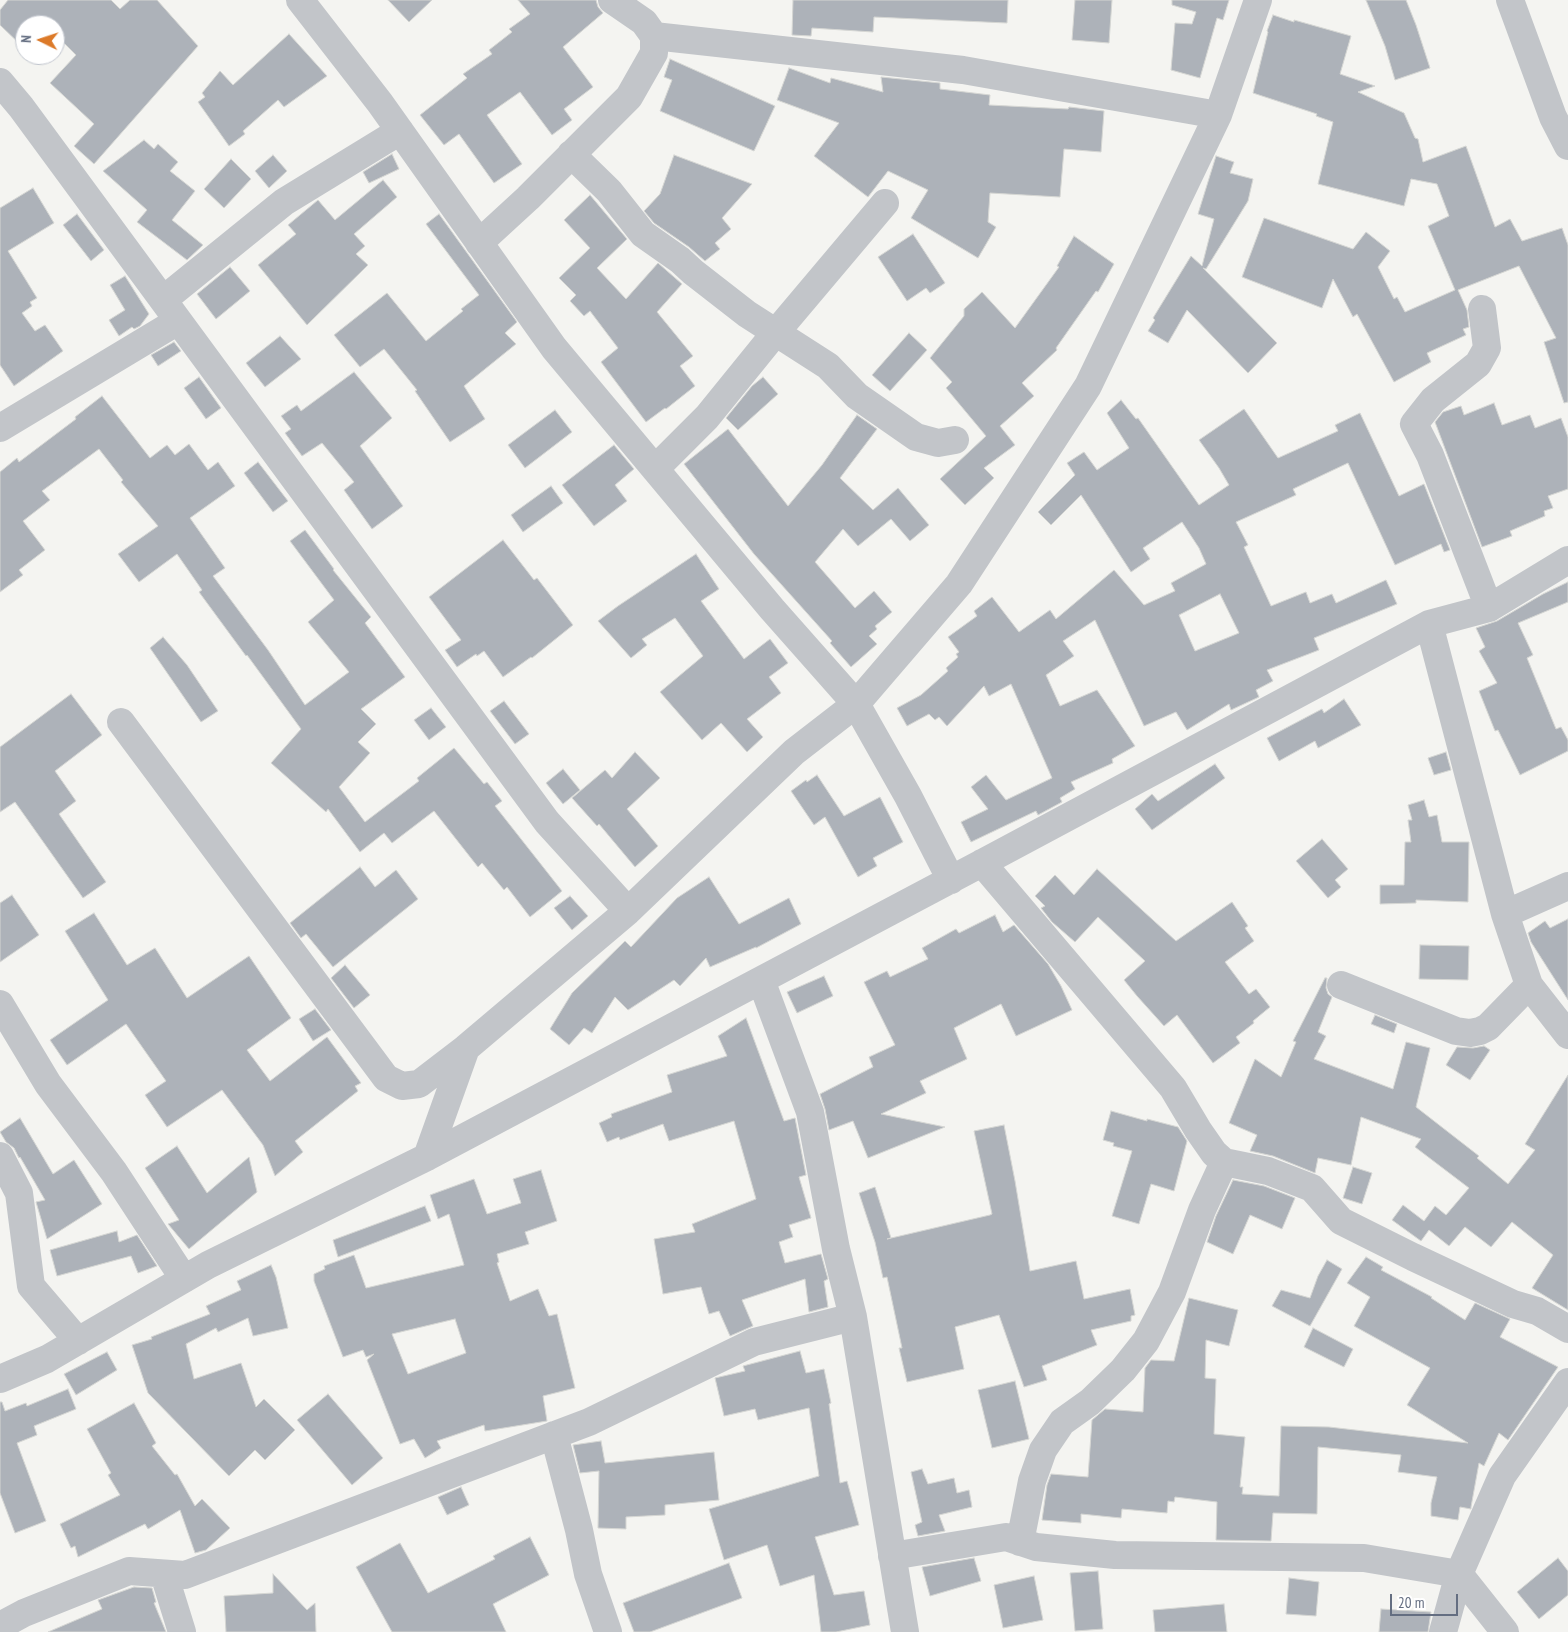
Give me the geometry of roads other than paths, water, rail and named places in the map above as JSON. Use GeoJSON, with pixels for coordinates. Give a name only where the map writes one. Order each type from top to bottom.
{"type":"FeatureCollection","features":[{"type":"Feature","properties":{"kind":"street"},"geometry":{"type":"LineString","coordinates":[[300,0],[400,132],[554,348],[772,609],[856,704],[908,796],[951,880]]}},
{"type":"Feature","properties":{"kind":"street"},"geometry":{"type":"LineString","coordinates":[[479,243],[528,198],[628,97],[654,53],[654,36],[644,22],[612,0]]}},
{"type":"Feature","properties":{"kind":"street"},"geometry":{"type":"LineString","coordinates":[[121,722],[386,1078],[402,1086],[419,1084],[466,1048],[628,911],[794,752],[856,704],[959,584],[1088,386],[1218,115],[1258,0]]}},
{"type":"Feature","properties":{"kind":"street"},"geometry":{"type":"LineString","coordinates":[[1510,0],[1553,117],[1568,146]]}},
{"type":"Feature","properties":{"kind":"street"},"geometry":{"type":"LineString","coordinates":[[654,36],[962,70],[1218,115]]}},
{"type":"Feature","properties":{"kind":"street"},"geometry":{"type":"LineString","coordinates":[[0,82],[27,115],[547,822],[628,911]]}},
{"type":"Feature","properties":{"kind":"street"},"geometry":{"type":"LineString","coordinates":[[0,428],[171,310],[284,202],[400,132]]}},
{"type":"Feature","properties":{"kind":"street"},"geometry":{"type":"LineString","coordinates":[[571,154],[609,191],[644,234],[680,260],[747,314],[828,366],[857,396],[916,437],[938,443],[955,440]]}},
{"type":"Feature","properties":{"kind":"street"},"geometry":{"type":"LineString","coordinates":[[655,469],[707,417],[885,204]]}},
{"type":"Feature","properties":{"kind":"street"},"geometry":{"type":"LineString","coordinates":[[1482,309],[1487,348],[1478,364],[1433,400],[1414,424],[1430,455],[1489,608]]}},
{"type":"Feature","properties":{"kind":"street"},"geometry":{"type":"LineString","coordinates":[[0,1379],[46,1360],[208,1265],[427,1157],[951,880],[1429,624],[1489,608],[1568,560]]}},
{"type":"Feature","properties":{"kind":"street"},"geometry":{"type":"LineString","coordinates":[[1429,624],[1505,914],[1529,985],[1568,1035]]}},
{"type":"Feature","properties":{"kind":"street"},"geometry":{"type":"LineString","coordinates":[[982,863],[1173,1088],[1198,1130],[1214,1153],[1224,1162],[1268,1171],[1312,1188],[1341,1221],[1513,1304],[1537,1311],[1568,1329]]}},
{"type":"Feature","properties":{"kind":"street"},"geometry":{"type":"LineString","coordinates":[[1505,914],[1568,886]]}},
{"type":"Feature","properties":{"kind":"street"},"geometry":{"type":"LineString","coordinates":[[761,980],[810,1112],[836,1249],[853,1317],[905,1632]]}},
{"type":"Feature","properties":{"kind":"street"},"geometry":{"type":"LineString","coordinates":[[1341,985],[1448,1028],[1470,1033],[1488,1027],[1529,985]]}},
{"type":"Feature","properties":{"kind":"street"},"geometry":{"type":"LineString","coordinates":[[0,1004],[48,1084],[114,1172],[184,1279]]}},
{"type":"Feature","properties":{"kind":"street"},"geometry":{"type":"LineString","coordinates":[[427,1157],[466,1048]]}},
{"type":"Feature","properties":{"kind":"street"},"geometry":{"type":"LineString","coordinates":[[0,1156],[19,1194],[31,1286],[78,1341]]}},
{"type":"Feature","properties":{"kind":"street"},"geometry":{"type":"LineString","coordinates":[[1020,1542],[1032,1481],[1043,1450],[1062,1422],[1090,1402],[1123,1370],[1146,1340],[1172,1292],[1202,1210],[1224,1162]]}},
{"type":"Feature","properties":{"kind":"street"},"geometry":{"type":"LineString","coordinates":[[0,1626],[24,1613],[129,1571],[186,1575],[589,1422],[754,1342],[853,1317]]}},
{"type":"Feature","properties":{"kind":"street"},"geometry":{"type":"LineString","coordinates":[[1443,1632],[1459,1574],[1502,1476],[1568,1382]]}},
{"type":"Feature","properties":{"kind":"street"},"geometry":{"type":"LineString","coordinates":[[554,1435],[579,1530],[588,1574],[608,1632]]}},
{"type":"Feature","properties":{"kind":"street"},"geometry":{"type":"LineString","coordinates":[[892,1556],[1006,1537],[1036,1547],[1115,1555],[1364,1558],[1459,1574],[1506,1632]]}},
{"type":"Feature","properties":{"kind":"street"},"geometry":{"type":"LineString","coordinates":[[164,1574],[182,1632]]}}]}
